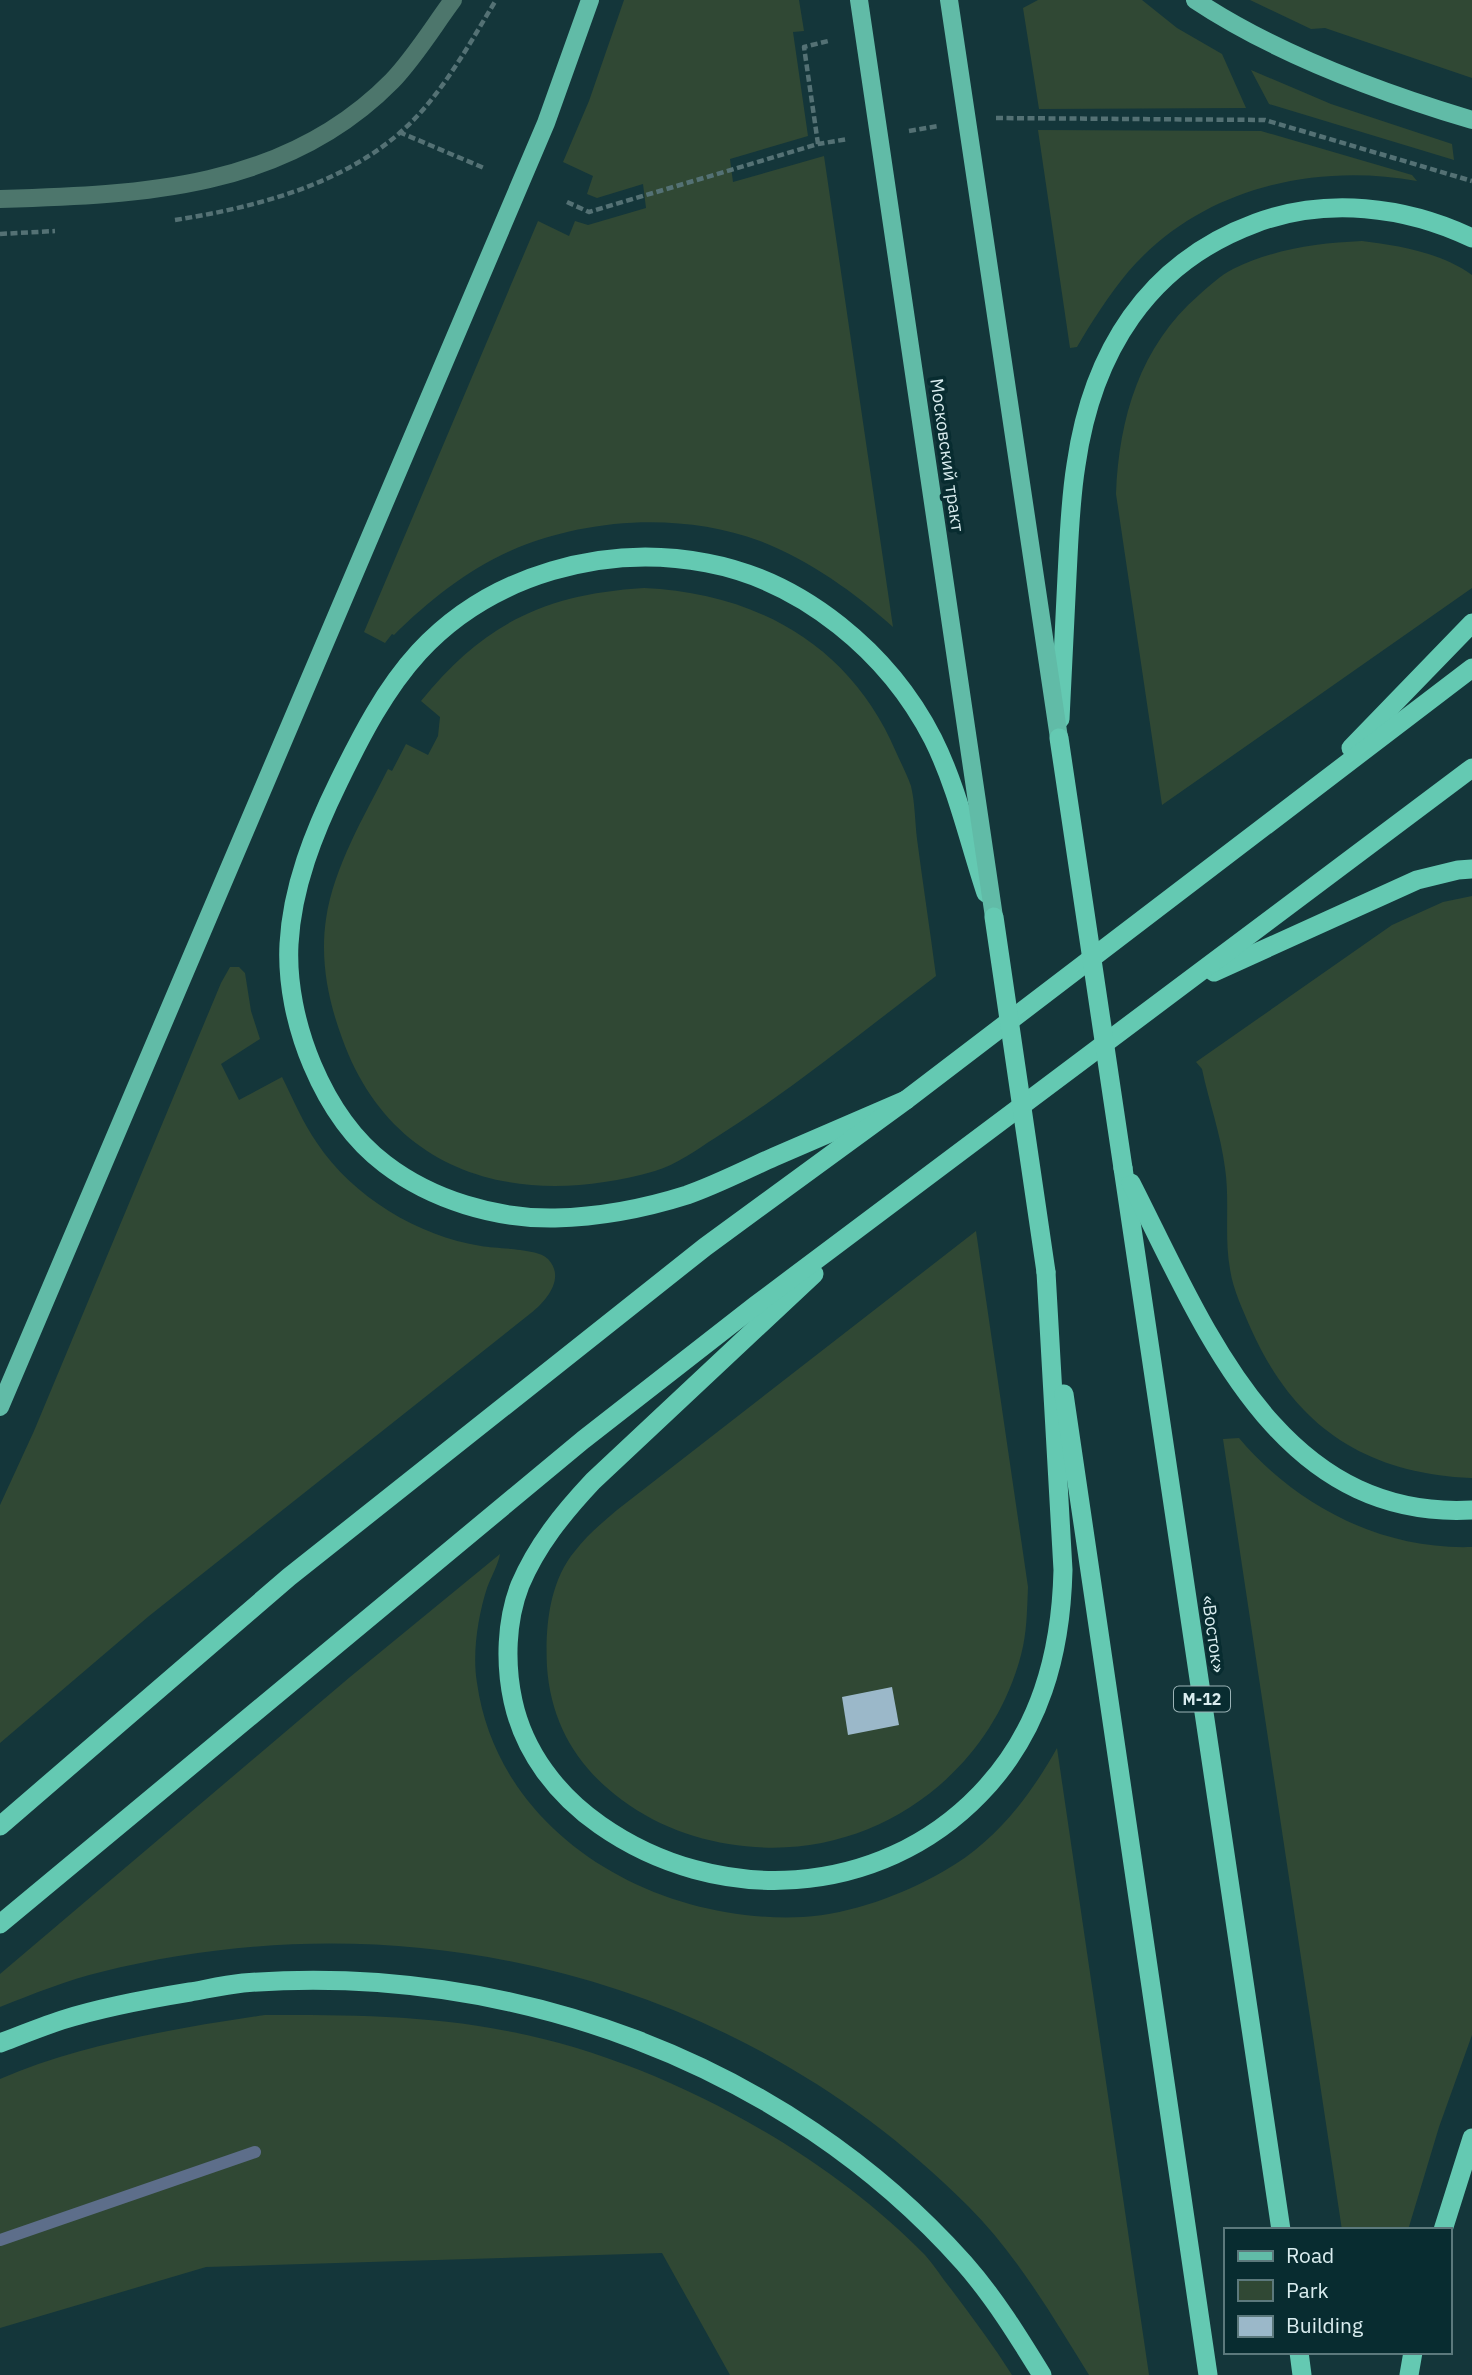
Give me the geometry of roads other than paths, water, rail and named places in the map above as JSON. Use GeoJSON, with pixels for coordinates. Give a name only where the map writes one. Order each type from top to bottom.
{"type":"FeatureCollection","features":[{"type":"Feature","properties":{"kind":"highway","name":"«Восток»"},"geometry":{"type":"LineString","coordinates":[[1281,2228],[1059,738],[1071,501],[1076,461],[1101,373],[1128,320],[1148,294],[1171,270],[1198,250],[1258,222],[1307,210],[1366,208],[1399,212],[1436,222],[1472,239]]}},
{"type":"Feature","properties":{"kind":"highway"},"geometry":{"type":"LineString","coordinates":[[906,1100],[688,1195],[592,1214],[557,1218],[499,1213],[467,1206],[411,1181],[383,1163],[358,1138],[319,1080],[304,1045],[295,1012],[289,982],[289,948],[291,919],[310,848],[330,800],[374,715],[400,675],[439,633],[469,610],[509,587],[549,571],[598,559],[645,556],[683,558],[723,566],[803,600],[864,646],[888,672],[932,737],[994,917],[1208,2375]]}},
{"type":"Feature","properties":{"kind":"highway"},"geometry":{"type":"LineString","coordinates":[[1307,792],[1472,623]]}},
{"type":"Feature","properties":{"kind":"highway"},"geometry":{"type":"LineString","coordinates":[[0,1826],[289,1577],[705,1247],[906,1100],[1472,668]]}},
{"type":"Feature","properties":{"kind":"highway"},"geometry":{"type":"LineString","coordinates":[[0,1924],[583,1440],[894,1199],[1472,768]]}},
{"type":"Feature","properties":{"kind":"highway"},"geometry":{"type":"LineString","coordinates":[[1178,988],[1396,889],[1444,873],[1472,869]]}},
{"type":"Feature","properties":{"kind":"highway"},"geometry":{"type":"LineString","coordinates":[[1123,1168],[1205,1328],[1262,1415],[1283,1437],[1312,1462],[1341,1481],[1375,1496],[1414,1507],[1472,1510]]}},
{"type":"Feature","properties":{"kind":"highway"},"geometry":{"type":"LineString","coordinates":[[894,1199],[593,1481],[561,1515],[538,1549],[520,1587],[510,1627],[508,1655],[509,1684],[521,1729],[538,1762],[565,1797],[584,1814],[631,1845],[680,1866],[744,1880],[805,1879],[872,1866],[939,1831],[992,1782],[1017,1748],[1051,1671],[1058,1634],[1062,1570],[1046,1272]]}},
{"type":"Feature","properties":{"kind":"highway"},"geometry":{"type":"LineString","coordinates":[[0,2043],[63,2020],[151,1998],[241,1983],[306,1981],[406,1985],[543,2009],[652,2045],[763,2099],[821,2136],[923,2220],[965,2264],[1006,2316],[1042,2375]]}},
{"type":"Feature","properties":{"kind":"highway"},"geometry":{"type":"LineString","coordinates":[[1444,2228],[1472,2138]]}},
{"type":"Feature","properties":{"kind":"highway"},"geometry":{"type":"LineString","coordinates":[[1299,2354],[1302,2375]]}},
{"type":"Feature","properties":{"kind":"highway"},"geometry":{"type":"LineString","coordinates":[[1409,2375],[1413,2354]]}},
{"type":"Feature","properties":{"kind":"main road"},"geometry":{"type":"LineString","coordinates":[[0,1407],[546,123],[590,0]]}},
{"type":"Feature","properties":{"kind":"main road","name":"Московский тракт"},"geometry":{"type":"LineString","coordinates":[[859,0],[994,917]]}},
{"type":"Feature","properties":{"kind":"main road"},"geometry":{"type":"LineString","coordinates":[[949,0],[1059,738]]}},
{"type":"Feature","properties":{"kind":"main road"},"geometry":{"type":"LineString","coordinates":[[1195,0],[1259,38],[1300,57],[1472,120]]}},
{"type":"Feature","properties":{"kind":"street"},"geometry":{"type":"LineString","coordinates":[[0,199],[170,187],[216,179],[284,156],[316,140],[355,114],[393,80],[453,0]]}},
{"type":"Feature","properties":{"kind":"waterway"},"geometry":{"type":"LineString","coordinates":[[0,2240],[255,2152]]}}]}
